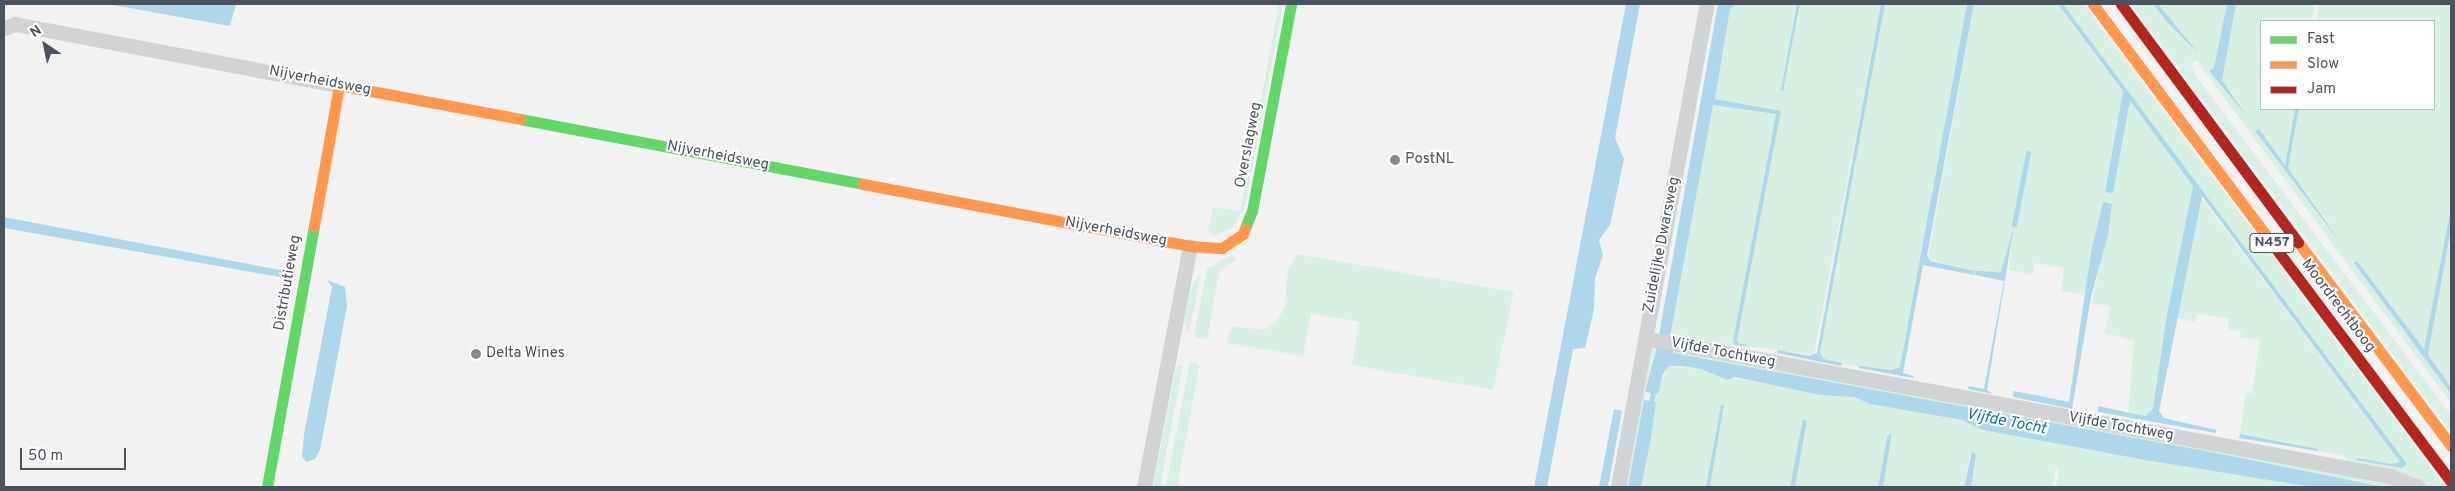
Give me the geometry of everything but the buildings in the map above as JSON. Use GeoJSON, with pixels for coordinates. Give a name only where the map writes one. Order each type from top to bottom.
{"type":"FeatureCollection","features":[{"type":"Feature","properties":{"kind":"street","name":"Overslagweg"},"geometry":{"type":"LineString","coordinates":[[1190,246],[1222,248],[1234,242],[1248,226],[1291,4]]}},
{"type":"Feature","properties":{"kind":"street","name":"Zuidelijke Dwarsweg"},"geometry":{"type":"LineString","coordinates":[[1618,487],[1656,340],[1707,4]]}},
{"type":"Feature","properties":{"kind":"street","name":"Moordrechtboog"},"geometry":{"type":"LineString","coordinates":[[2093,4],[2451,482]]}},
{"type":"Feature","properties":{"kind":"street","name":"Moordrechtboog"},"geometry":{"type":"LineString","coordinates":[[2121,4],[2451,446]]}},
{"type":"Feature","properties":{"kind":"street","name":"Nijverheidsweg"},"geometry":{"type":"LineString","coordinates":[[4,28],[14,24],[300,76],[1190,246]]}},
{"type":"Feature","properties":{"kind":"street","name":"Distributieweg"},"geometry":{"type":"LineString","coordinates":[[268,487],[339,84]]}},
{"type":"Feature","properties":{"kind":"street"},"geometry":{"type":"LineString","coordinates":[[1144,487],[1190,246]]}},
{"type":"Feature","properties":{"kind":"street","name":"Vijfde Tochtweg"},"geometry":{"type":"LineString","coordinates":[[1656,340],[2390,476],[2418,487]]}},
{"type":"Feature","properties":{"kind":"green space"},"geometry":{"type":"Polygon","coordinates":[[[1279,4],[1283,4],[1245,206],[1233,228],[1213,236],[1208,229],[1213,207],[1240,211],[1279,4]]]}},
{"type":"Feature","properties":{"kind":"green space"},"geometry":{"type":"Polygon","coordinates":[[[1736,4],[1797,4],[1783,91],[1800,4],[1881,4],[1814,355],[1755,347],[1738,343],[1737,340],[1781,111],[1715,99],[1730,9],[1736,4]]]}},
{"type":"Feature","properties":{"kind":"green space"},"geometry":{"type":"Polygon","coordinates":[[[1885,4],[1967,4],[1900,367],[1892,370],[1841,364],[1824,359],[1820,353],[1885,4]]]}},
{"type":"Feature","properties":{"kind":"green space"},"geometry":{"type":"Polygon","coordinates":[[[1974,4],[2058,4],[2123,91],[2105,191],[2113,192],[2130,100],[2193,186],[2167,314],[2153,408],[2145,416],[2128,412],[2134,341],[2104,333],[2111,307],[2092,303],[2112,204],[2103,202],[2086,296],[2061,291],[2064,268],[2035,263],[2032,275],[2009,270],[2013,226],[2001,273],[1973,273],[1928,259],[1974,4]]]}},
{"type":"Feature","properties":{"kind":"green space"},"geometry":{"type":"Polygon","coordinates":[[[2063,4],[2083,4],[2445,487],[2427,487],[2418,481],[2349,464],[2344,456],[2240,434],[2246,393],[2252,393],[2260,340],[2240,337],[2241,331],[2228,329],[2229,318],[2197,314],[2195,322],[2177,318],[2200,196],[2400,462],[2390,464],[2358,458],[2402,468],[2407,464],[2063,4]]]}},
{"type":"Feature","properties":{"kind":"green space"},"geometry":{"type":"Polygon","coordinates":[[[2131,4],[2153,4],[2198,54],[2158,4],[2227,4],[2214,68],[2209,71],[2244,109],[2222,80],[2236,4],[2315,4],[2312,20],[2260,20],[2260,110],[2295,110],[2285,165],[2257,130],[2345,245],[2288,168],[2299,110],[2435,110],[2435,20],[2316,20],[2319,4],[2451,4],[2451,207],[2424,349],[2354,263],[2451,394],[2451,403],[2196,60],[2191,64],[2196,76],[2451,415],[2451,432],[2131,4]]]}},
{"type":"Feature","properties":{"kind":"green space"},"geometry":{"type":"Polygon","coordinates":[[[1712,105],[1776,114],[1732,350],[1670,336],[1712,105]]]}},
{"type":"Feature","properties":{"kind":"green space"},"geometry":{"type":"Polygon","coordinates":[[[2451,229],[2451,387],[2428,355],[2451,229]]]}},
{"type":"Feature","properties":{"kind":"green space"},"geometry":{"type":"Polygon","coordinates":[[[1232,254],[1236,260],[1219,272],[1207,340],[1198,338],[1194,336],[1207,269],[1232,254]]]}},
{"type":"Feature","properties":{"kind":"green space"},"geometry":{"type":"Polygon","coordinates":[[[1297,254],[1514,292],[1493,390],[1352,365],[1359,322],[1311,313],[1303,356],[1227,343],[1232,326],[1264,330],[1277,321],[1285,307],[1288,268],[1297,254]]]}},
{"type":"Feature","properties":{"kind":"green space"},"geometry":{"type":"Polygon","coordinates":[[[1201,273],[1189,333],[1184,322],[1192,285],[1201,273]]]}},
{"type":"Feature","properties":{"kind":"green space"},"geometry":{"type":"Polygon","coordinates":[[[1657,346],[1652,359],[1628,487],[1623,487],[1647,359],[1652,348],[1657,346]]]}},
{"type":"Feature","properties":{"kind":"green space"},"geometry":{"type":"Polygon","coordinates":[[[1671,350],[2244,452],[2406,487],[2384,487],[2342,478],[2342,487],[2056,487],[2059,470],[2056,468],[2052,487],[1971,487],[1976,455],[1970,455],[1964,487],[1883,487],[1892,432],[1887,437],[1878,487],[1795,487],[1807,421],[1804,419],[1790,487],[1710,487],[1724,405],[1721,405],[1706,487],[1641,487],[1656,394],[1669,366],[1701,369],[1725,377],[1796,388],[1820,395],[1854,397],[1870,404],[1962,420],[1983,430],[2145,460],[2203,468],[2325,475],[1848,387],[1673,353],[1671,350]]]}},
{"type":"Feature","properties":{"kind":"green space"},"geometry":{"type":"Polygon","coordinates":[[[1190,362],[1198,364],[1199,368],[1177,487],[1166,487],[1190,362]]]}},
{"type":"Feature","properties":{"kind":"green space"},"geometry":{"type":"Polygon","coordinates":[[[1183,364],[1160,487],[1153,487],[1176,368],[1183,364]]]}},
{"type":"Feature","properties":{"kind":"water"},"geometry":{"type":"Polygon","coordinates":[[[107,4],[236,4],[230,26],[107,4]]]}},
{"type":"Feature","properties":{"kind":"water"},"geometry":{"type":"Polygon","coordinates":[[[1626,4],[1640,4],[1615,138],[1624,159],[1610,225],[1599,240],[1603,255],[1595,278],[1594,309],[1585,348],[1573,349],[1547,487],[1534,487],[1626,4]]]}},
{"type":"Feature","properties":{"kind":"water","name":"Vijfde Tocht"},"geometry":{"type":"Polygon","coordinates":[[[1718,4],[1736,4],[1730,9],[1715,99],[1781,111],[1737,340],[1738,343],[1755,347],[1734,345],[1733,341],[1776,114],[1713,105],[1670,337],[1673,353],[2211,452],[2384,487],[2307,486],[2145,460],[1983,430],[1962,420],[1870,404],[1854,397],[1820,395],[1735,377],[1727,380],[1701,369],[1683,366],[1669,366],[1663,374],[1658,394],[1645,392],[1657,346],[1718,4]]]}},
{"type":"Feature","properties":{"kind":"water"},"geometry":{"type":"Polygon","coordinates":[[[1797,4],[1800,4],[1783,91],[1781,90],[1797,4]]]}},
{"type":"Feature","properties":{"kind":"water"},"geometry":{"type":"Polygon","coordinates":[[[1881,4],[1885,4],[1820,353],[1824,359],[1842,363],[1841,366],[1777,353],[1778,350],[1810,356],[1817,353],[1881,4]]]}},
{"type":"Feature","properties":{"kind":"water"},"geometry":{"type":"Polygon","coordinates":[[[1967,4],[1974,4],[1927,255],[1930,261],[1974,271],[1974,275],[1923,265],[1903,373],[1914,376],[1913,378],[1859,368],[1859,366],[1892,370],[1900,367],[1967,4]]]}},
{"type":"Feature","properties":{"kind":"water"},"geometry":{"type":"Polygon","coordinates":[[[2058,4],[2063,4],[2407,464],[2402,468],[2356,460],[2358,458],[2390,464],[2400,462],[2202,196],[2159,411],[2164,418],[2216,430],[2216,433],[2098,412],[2098,406],[2145,416],[2153,408],[2167,314],[2193,186],[2130,101],[2113,193],[2105,192],[2123,91],[2058,4]]]}},
{"type":"Feature","properties":{"kind":"water"},"geometry":{"type":"Polygon","coordinates":[[[2153,4],[2158,4],[2199,54],[2168,23],[2153,4]]]}},
{"type":"Feature","properties":{"kind":"water"},"geometry":{"type":"Polygon","coordinates":[[[2227,4],[2236,4],[2222,80],[2246,115],[2209,71],[2214,68],[2227,4]]]}},
{"type":"Feature","properties":{"kind":"water"},"geometry":{"type":"Polygon","coordinates":[[[2295,110],[2299,110],[2288,168],[2344,247],[2255,131],[2259,129],[2285,165],[2295,110]]]}},
{"type":"Feature","properties":{"kind":"water"},"geometry":{"type":"Polygon","coordinates":[[[2103,202],[2112,204],[2108,235],[2091,297],[2072,409],[2013,397],[2014,391],[2069,402],[2091,252],[2103,202]]]}},
{"type":"Feature","properties":{"kind":"water"},"geometry":{"type":"Polygon","coordinates":[[[2451,207],[2451,229],[2428,355],[2451,387],[2451,394],[2354,263],[2357,261],[2424,349],[2451,207]]]}},
{"type":"Feature","properties":{"kind":"water"},"geometry":{"type":"Polygon","coordinates":[[[4,217],[285,271],[287,275],[280,277],[4,228],[4,217]]]}},
{"type":"Feature","properties":{"kind":"water"},"geometry":{"type":"Polygon","coordinates":[[[2014,225],[1987,390],[1993,394],[1968,389],[1969,386],[1984,389],[2004,281],[1975,275],[1975,271],[2001,272],[2014,225]]]}},
{"type":"Feature","properties":{"kind":"water"},"geometry":{"type":"Polygon","coordinates":[[[327,280],[345,287],[347,306],[320,450],[315,459],[306,462],[302,456],[304,434],[332,287],[327,280]]]}},
{"type":"Feature","properties":{"kind":"water"},"geometry":{"type":"Polygon","coordinates":[[[1644,400],[1656,402],[1651,438],[1641,487],[1628,487],[1644,400]]]}},
{"type":"Feature","properties":{"kind":"water"},"geometry":{"type":"Polygon","coordinates":[[[1721,405],[1724,405],[1710,487],[1706,487],[1721,405]]]}},
{"type":"Feature","properties":{"kind":"water"},"geometry":{"type":"Polygon","coordinates":[[[1614,409],[1622,411],[1608,487],[1599,487],[1614,409]]]}},
{"type":"Feature","properties":{"kind":"water"},"geometry":{"type":"Polygon","coordinates":[[[1803,419],[1807,421],[1795,487],[1790,487],[1803,419]]]}},
{"type":"Feature","properties":{"kind":"water"},"geometry":{"type":"Polygon","coordinates":[[[1892,432],[1883,487],[1878,487],[1887,437],[1892,432]]]}},
{"type":"Feature","properties":{"kind":"water"},"geometry":{"type":"Polygon","coordinates":[[[2240,434],[2318,449],[2318,451],[2239,438],[2240,434]]]}},
{"type":"Feature","properties":{"kind":"water"},"geometry":{"type":"Polygon","coordinates":[[[1972,452],[1976,455],[1971,487],[1964,487],[1972,452]]]}},
{"type":"Feature","properties":{"kind":"waterway"},"geometry":{"type":"LineString","coordinates":[[2014,225],[2028,153]]}},
{"type":"Feature","properties":{"kind":"waterway"},"geometry":{"type":"LineString","coordinates":[[1650,407],[1654,388]]}},
{"type":"Feature","properties":{"kind":"traffic: fast"},"geometry":{"type":"LineString","coordinates":[[1245,228],[1252,211],[1291,4]]}},
{"type":"Feature","properties":{"kind":"traffic: fast"},"geometry":{"type":"LineString","coordinates":[[520,119],[863,184]]}},
{"type":"Feature","properties":{"kind":"traffic: fast"},"geometry":{"type":"LineString","coordinates":[[267,487],[314,226]]}},
{"type":"Feature","properties":{"kind":"traffic: slow"},"geometry":{"type":"LineString","coordinates":[[2093,4],[2274,246]]}},
{"type":"Feature","properties":{"kind":"traffic: slow"},"geometry":{"type":"LineString","coordinates":[[314,226],[339,85],[520,119]]}},
{"type":"Feature","properties":{"kind":"traffic: slow"},"geometry":{"type":"LineString","coordinates":[[863,184],[1190,246],[1222,248],[1243,234],[1245,228]]}},
{"type":"Feature","properties":{"kind":"traffic: slow"},"geometry":{"type":"LineString","coordinates":[[2298,242],[2451,446]]}},
{"type":"Feature","properties":{"kind":"traffic: jam"},"geometry":{"type":"LineString","coordinates":[[2121,4],[2298,242]]}},
{"type":"Feature","properties":{"kind":"traffic: jam"},"geometry":{"type":"LineString","coordinates":[[2274,246],[2451,482]]}},
{"type":"Feature","properties":{"kind":"place","name":"PostNL"},"geometry":{"type":"Point","coordinates":[1395,160]}},
{"type":"Feature","properties":{"kind":"place","name":"Delta Wines"},"geometry":{"type":"Point","coordinates":[476,354]}}]}
